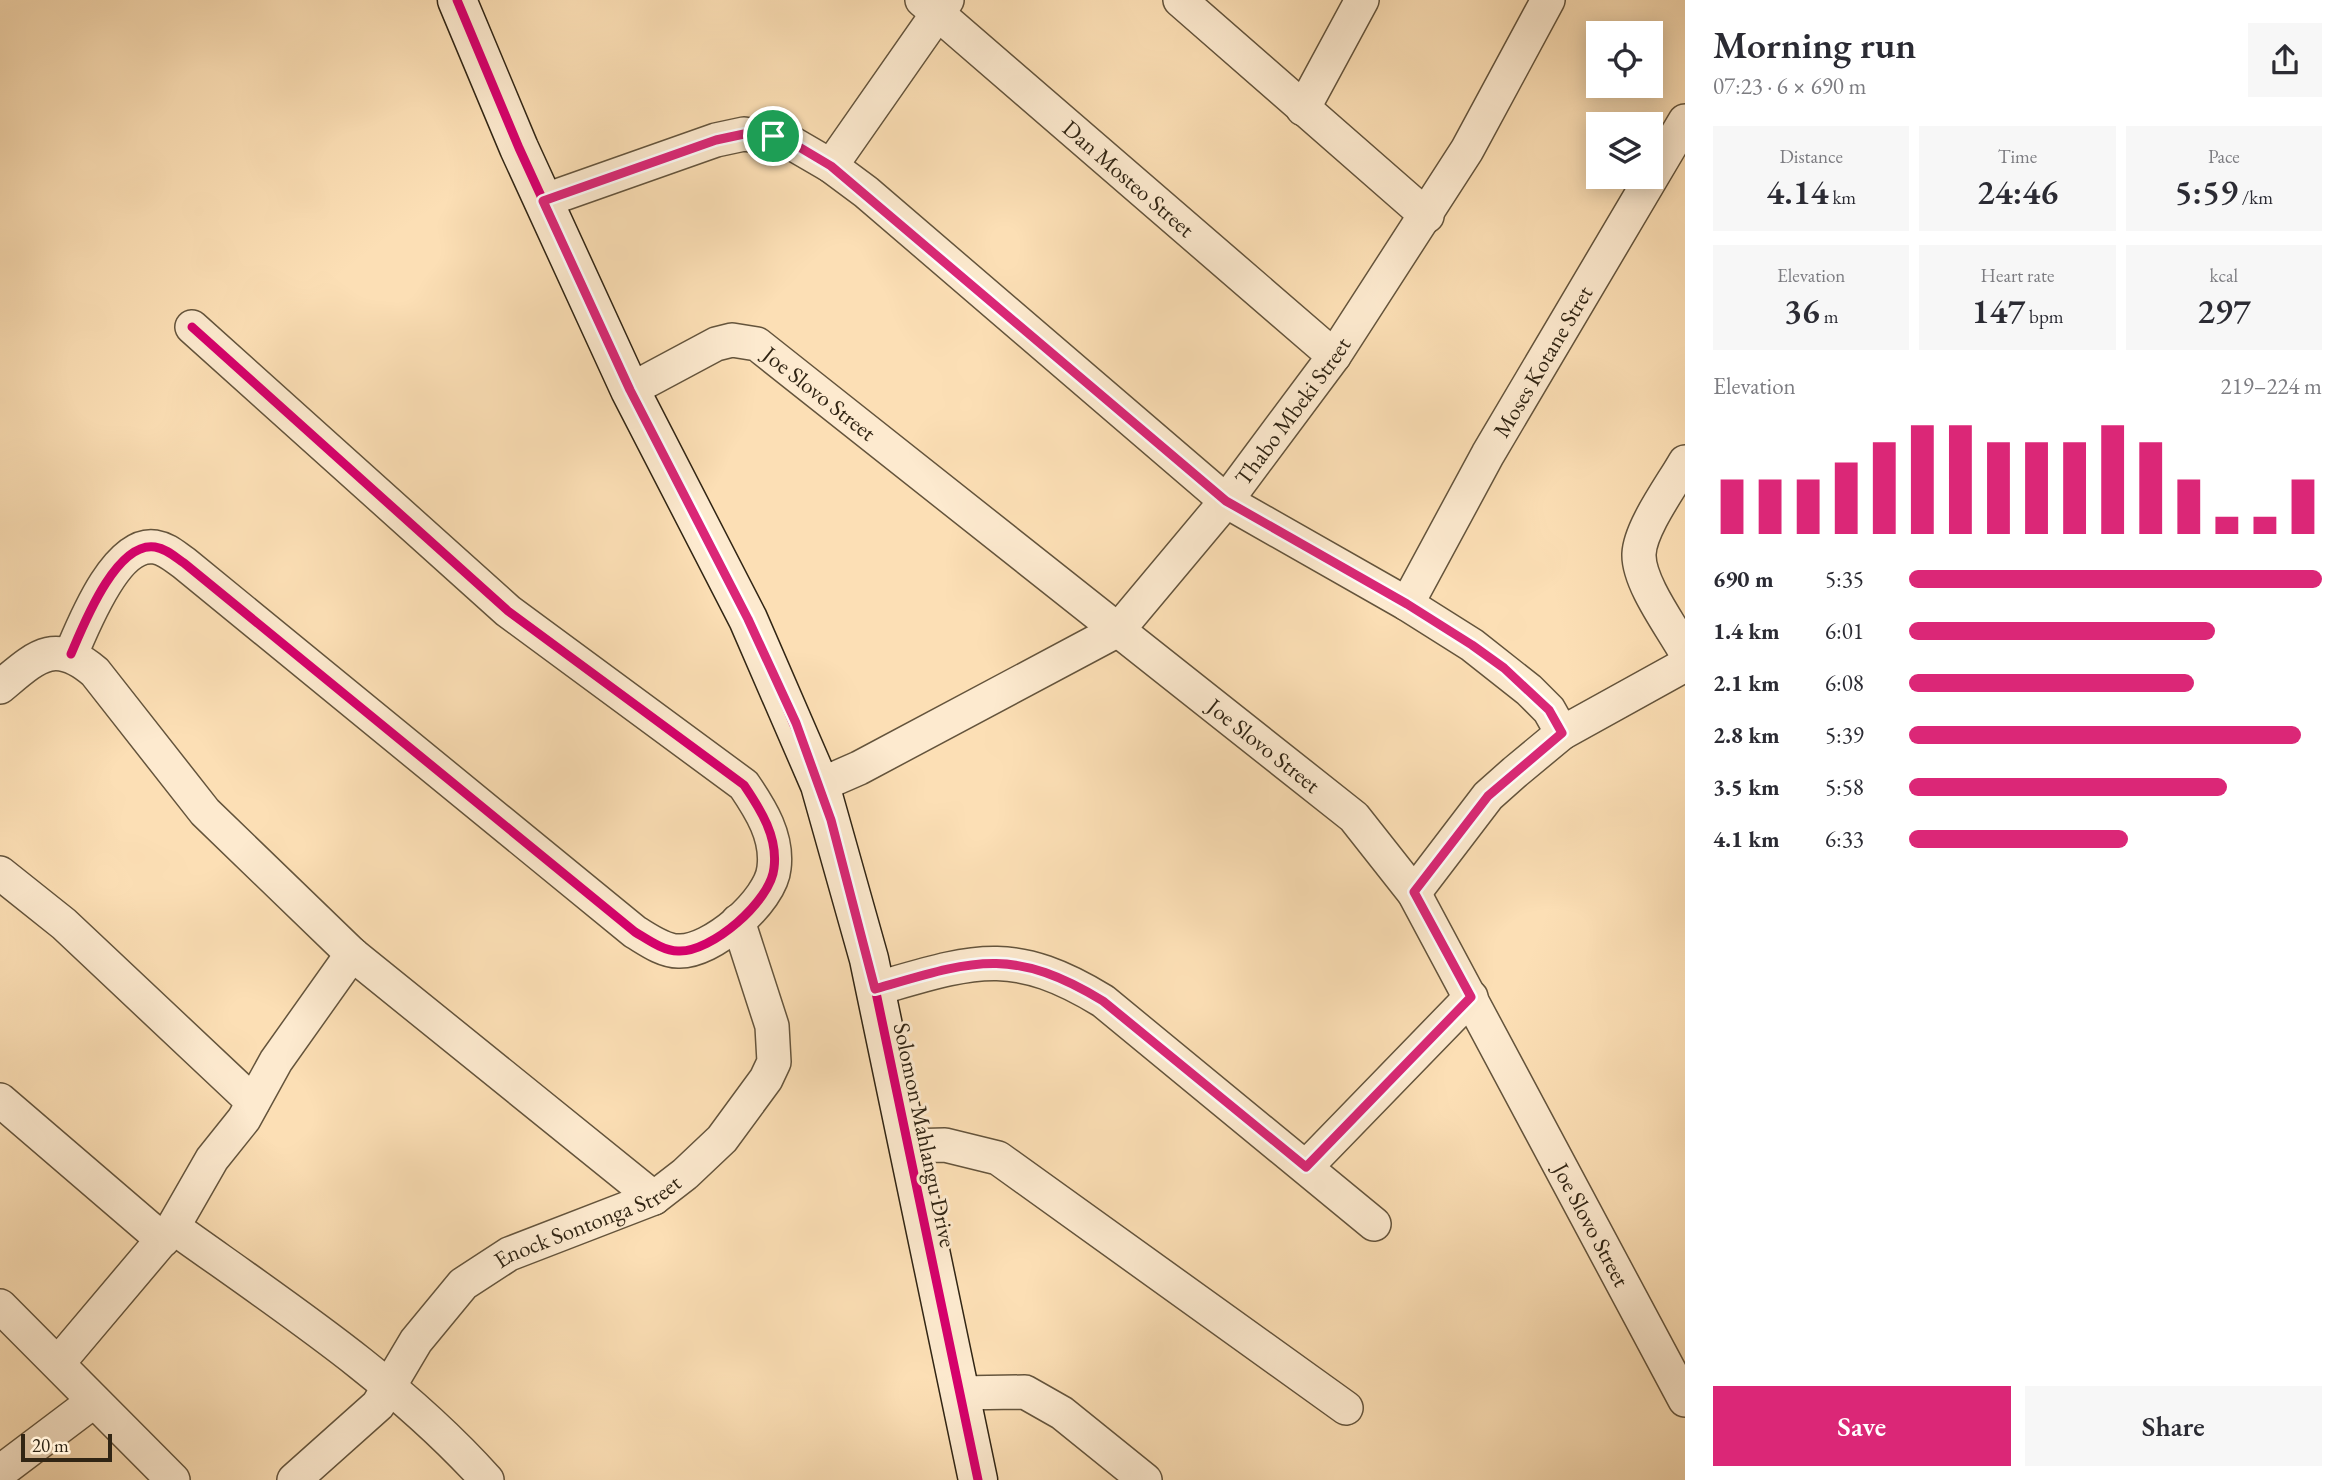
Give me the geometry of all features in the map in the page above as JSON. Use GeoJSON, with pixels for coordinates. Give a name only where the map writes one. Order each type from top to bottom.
{"type":"FeatureCollection","features":[{"type":"Feature","properties":{"kind":"street","name":"Solomon Mahlangu Drive"},"geometry":{"type":"LineString","coordinates":[[457,0],[543,201],[630,390],[748,619],[820,785],[861,926],[978,1480]]}},
{"type":"Feature","properties":{"kind":"street"},"geometry":{"type":"LineString","coordinates":[[1180,0],[1427,216]]}},
{"type":"Feature","properties":{"kind":"street"},"geometry":{"type":"LineString","coordinates":[[1303,109],[1362,0]]}},
{"type":"Feature","properties":{"kind":"street","name":"Thabo Mbeki Street"},"geometry":{"type":"LineString","coordinates":[[820,785],[859,768],[1118,630],[1226,501],[1335,356],[1467,150],[1548,0]]}},
{"type":"Feature","properties":{"kind":"street"},"geometry":{"type":"LineString","coordinates":[[831,166],[935,5]]}},
{"type":"Feature","properties":{"kind":"street","name":"Dan Mosteo Street"},"geometry":{"type":"LineString","coordinates":[[935,5],[1335,356]]}},
{"type":"Feature","properties":{"kind":"street","name":"Moses Kotane Stret"},"geometry":{"type":"LineString","coordinates":[[1407,604],[1488,454],[1685,121]]}},
{"type":"Feature","properties":{"kind":"street"},"geometry":{"type":"LineString","coordinates":[[543,201],[716,140],[744,134],[789,141],[831,166],[1226,501],[1407,604],[1504,668],[1549,710],[1562,733]]}},
{"type":"Feature","properties":{"kind":"street"},"geometry":{"type":"LineString","coordinates":[[71,654],[99,593],[126,559],[139,549],[154,547],[169,552],[635,932],[656,945],[684,951],[709,942],[738,922],[766,892],[774,870],[774,848],[767,822],[744,785],[508,611],[192,327]]}},
{"type":"Feature","properties":{"kind":"street","name":"Joe Slovo Street"},"geometry":{"type":"LineString","coordinates":[[630,390],[716,344],[732,340],[757,344],[1354,817],[1414,892],[1685,1400]]}},
{"type":"Feature","properties":{"kind":"street"},"geometry":{"type":"LineString","coordinates":[[1685,462],[1647,529],[1639,552],[1641,572],[1685,651]]}},
{"type":"Feature","properties":{"kind":"street"},"geometry":{"type":"LineString","coordinates":[[0,687],[44,656],[71,654],[95,672],[205,812],[352,954],[653,1198]]}},
{"type":"Feature","properties":{"kind":"street"},"geometry":{"type":"LineString","coordinates":[[1414,892],[1488,796],[1562,733],[1685,665]]}},
{"type":"Feature","properties":{"kind":"street"},"geometry":{"type":"LineString","coordinates":[[0,873],[64,924],[253,1102]]}},
{"type":"Feature","properties":{"kind":"street","name":"Enock Sontonga Street"},"geometry":{"type":"LineString","coordinates":[[294,1480],[358,1426],[391,1387],[416,1341],[463,1284],[509,1254],[653,1198],[685,1174],[722,1139],[766,1080],[774,1062],[772,1026],[738,922]]}},
{"type":"Feature","properties":{"kind":"street"},"geometry":{"type":"LineString","coordinates":[[59,1362],[168,1234],[212,1159],[253,1102],[288,1043],[352,954]]}},
{"type":"Feature","properties":{"kind":"street"},"geometry":{"type":"LineString","coordinates":[[875,989],[953,966],[985,962],[1010,962],[1075,984],[1103,1001],[1374,1224]]}},
{"type":"Feature","properties":{"kind":"street"},"geometry":{"type":"LineString","coordinates":[[1306,1167],[1471,997]]}},
{"type":"Feature","properties":{"kind":"street"},"geometry":{"type":"LineString","coordinates":[[0,1100],[168,1234],[391,1387],[487,1480]]}},
{"type":"Feature","properties":{"kind":"street"},"geometry":{"type":"LineString","coordinates":[[908,1146],[945,1145],[998,1158],[1346,1408]]}},
{"type":"Feature","properties":{"kind":"street"},"geometry":{"type":"LineString","coordinates":[[0,1307],[59,1362],[173,1480]]}},
{"type":"Feature","properties":{"kind":"street"},"geometry":{"type":"LineString","coordinates":[[959,1393],[1026,1392],[1062,1413],[1145,1480]]}},
{"type":"Feature","properties":{"kind":"street"},"geometry":{"type":"LineString","coordinates":[[0,1472],[94,1401]]}},
{"type":"Feature","properties":{"kind":"cycle path"},"geometry":{"type":"LineString","coordinates":[[457,0],[519,148],[630,390],[748,619],[820,785],[869,959],[978,1480]]}},
{"type":"Feature","properties":{"kind":"cycle path"},"geometry":{"type":"LineString","coordinates":[[71,654],[93,606],[114,571],[127,557],[141,549],[159,548],[184,563],[635,932],[655,944],[678,951],[706,944],[737,923],[751,909],[770,881],[775,857],[771,835],[744,785],[508,611],[192,327]]}},
{"type":"Feature","properties":{"kind":"route"},"geometry":{"type":"LineString","coordinates":[[730,136],[773,136],[807,150],[866,192],[1226,501],[1407,604],[1472,645],[1529,690],[1549,710],[1562,733],[1488,796],[1414,892],[1471,997],[1306,1167],[1103,1001],[1075,984],[1010,962],[985,962],[953,966],[875,989],[861,926],[831,820],[796,723],[748,619],[630,390],[543,201],[730,136]]}}]}
